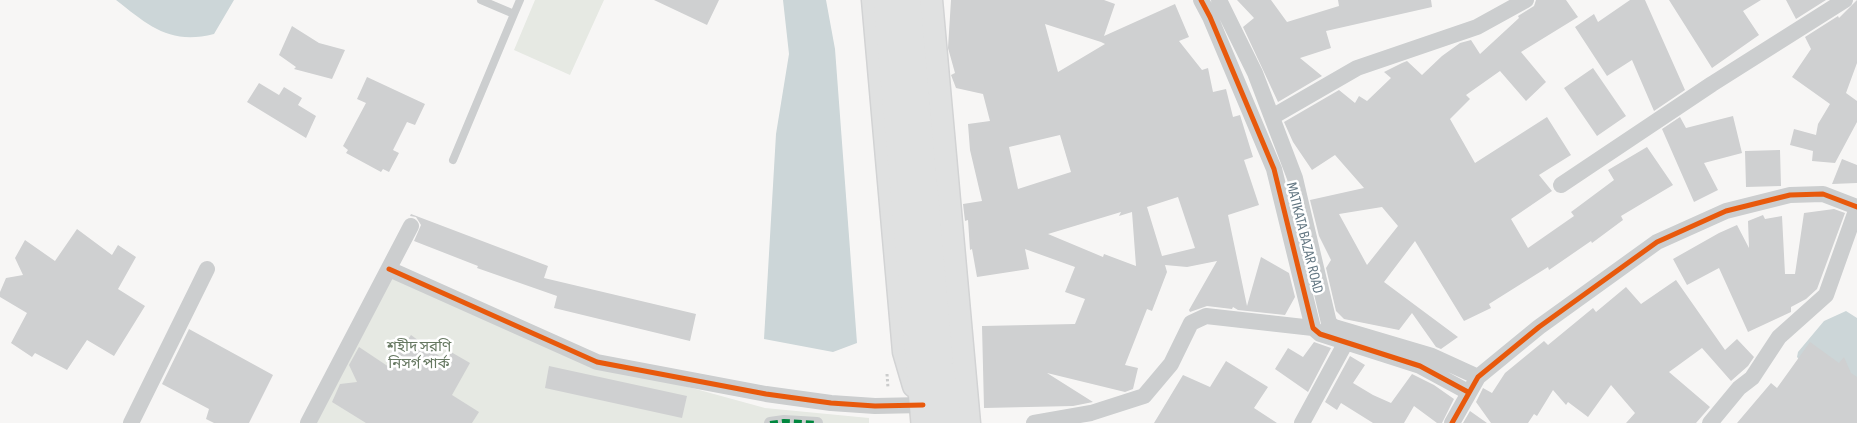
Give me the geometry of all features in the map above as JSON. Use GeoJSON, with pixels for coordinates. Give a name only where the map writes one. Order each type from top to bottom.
{"type":"FeatureCollection","features":[{"type":"Feature","properties":{"kind":"main road"},"geometry":{"type":"LineString","coordinates":[[873,0],[904,352],[910,377],[924,414]]}},
{"type":"Feature","properties":{"kind":"main road"},"geometry":{"type":"LineString","coordinates":[[886,0],[924,414]]}},
{"type":"Feature","properties":{"kind":"main road"},"geometry":{"type":"LineString","coordinates":[[908,0],[941,365],[949,423]]}},
{"type":"Feature","properties":{"kind":"main road"},"geometry":{"type":"LineString","coordinates":[[931,0],[969,423]]}},
{"type":"Feature","properties":{"kind":"street","name":"MATIKATA BAZAR ROAD"},"geometry":{"type":"LineString","coordinates":[[1201,0],[1210,17],[1274,170],[1313,328]]}},
{"type":"Feature","properties":{"kind":"street","name":"MATIKATA BAZAR ROAD"},"geometry":{"type":"LineString","coordinates":[[1219,0],[1254,73],[1295,178],[1329,322],[1334,326],[1432,356],[1478,378]]}},
{"type":"Feature","properties":{"kind":"street"},"geometry":{"type":"LineString","coordinates":[[1272,117],[1357,68],[1477,27],[1526,0]]}},
{"type":"Feature","properties":{"kind":"street"},"geometry":{"type":"LineString","coordinates":[[1561,184],[1712,84],[1845,0]]}},
{"type":"Feature","properties":{"kind":"street"},"geometry":{"type":"LineString","coordinates":[[1452,423],[1468,392],[1478,378],[1539,327],[1658,242],[1726,211],[1790,195],[1824,194],[1857,207],[1826,295],[1779,336],[1752,378],[1739,388],[1710,423]]}},
{"type":"Feature","properties":{"kind":"street"},"geometry":{"type":"LineString","coordinates":[[308,423],[412,226]]}},
{"type":"Feature","properties":{"kind":"street"},"geometry":{"type":"LineString","coordinates":[[131,423],[207,269]]}},
{"type":"Feature","properties":{"kind":"street"},"geometry":{"type":"LineString","coordinates":[[389,269],[597,362],[766,394],[831,403],[875,406],[924,414]]}},
{"type":"Feature","properties":{"kind":"street"},"geometry":{"type":"LineString","coordinates":[[1034,423],[1091,413],[1144,396],[1170,364],[1191,323],[1206,316],[1313,328],[1320,334],[1420,366],[1468,392]]}},
{"type":"Feature","properties":{"kind":"street"},"geometry":{"type":"LineString","coordinates":[[1302,423],[1346,342]]}},
{"type":"Feature","properties":{"kind":"street"},"geometry":{"type":"LineString","coordinates":[[770,423],[784,421],[817,423]]}},
{"type":"Feature","properties":{"kind":"lane"},"geometry":{"type":"LineString","coordinates":[[481,0],[514,14]]}},
{"type":"Feature","properties":{"kind":"lane"},"geometry":{"type":"LineString","coordinates":[[453,160],[520,0]]}},
{"type":"Feature","properties":{"kind":"green space"},"geometry":{"type":"Polygon","coordinates":[[[535,0],[604,0],[570,75],[514,50],[535,0]]]}},
{"type":"Feature","properties":{"kind":"green space","name":"শহীদ সরণি নিসর্গ পার্ক"},"geometry":{"type":"Polygon","coordinates":[[[389,269],[597,362],[765,408],[869,418],[869,423],[308,423],[389,269]]]}},
{"type":"Feature","properties":{"kind":"shaded area"},"geometry":{"type":"Polygon","coordinates":[[[116,0],[234,0],[214,34],[185,37],[161,31],[139,18],[116,0]]]}},
{"type":"Feature","properties":{"kind":"shaded area"},"geometry":{"type":"Polygon","coordinates":[[[783,0],[826,0],[835,49],[857,343],[833,352],[764,339],[776,134],[789,54],[783,0]]]}},
{"type":"Feature","properties":{"kind":"shaded area"},"geometry":{"type":"Polygon","coordinates":[[[1846,311],[1857,318],[1857,423],[1797,357],[1798,352],[1824,321],[1846,311]]]}},
{"type":"Feature","properties":{"kind":"building"},"geometry":{"type":"Polygon","coordinates":[[[654,0],[719,0],[707,25],[654,0]]]}},
{"type":"Feature","properties":{"kind":"building"},"geometry":{"type":"Polygon","coordinates":[[[951,0],[1104,0],[1115,4],[1104,36],[1175,4],[1189,37],[1179,41],[1202,70],[1208,68],[1213,92],[1226,89],[1233,117],[1240,115],[1253,157],[1244,160],[1259,205],[1228,215],[1247,306],[1261,257],[1289,273],[1295,297],[1285,315],[1238,310],[1233,307],[1232,309],[1207,306],[1190,312],[1189,310],[1217,261],[1187,267],[1165,265],[1167,272],[1152,311],[1147,309],[1125,365],[1138,368],[1133,389],[1125,392],[1047,373],[1093,402],[1073,406],[984,408],[982,326],[1075,324],[1085,299],[1065,292],[1075,267],[1025,249],[1029,269],[977,277],[972,249],[970,250],[968,220],[965,221],[963,204],[982,201],[970,150],[968,124],[990,121],[983,94],[956,88],[951,75],[955,73],[948,48],[951,0]],[[1045,24],[1058,72],[1105,44],[1045,24]],[[1060,135],[1009,147],[1018,189],[1071,172],[1060,135]],[[1178,197],[1147,207],[1162,256],[1195,248],[1178,197]],[[1121,212],[1048,234],[1103,257],[1104,254],[1136,266],[1132,212],[1119,216],[1121,212]]]}},
{"type":"Feature","properties":{"kind":"building"},"geometry":{"type":"Polygon","coordinates":[[[1237,0],[1271,0],[1287,22],[1339,6],[1338,0],[1431,0],[1432,7],[1326,31],[1331,48],[1300,58],[1322,76],[1278,102],[1243,27],[1254,18],[1237,0]]]}},
{"type":"Feature","properties":{"kind":"building"},"geometry":{"type":"Polygon","coordinates":[[[1536,0],[1566,0],[1578,17],[1521,52],[1546,82],[1526,101],[1500,71],[1466,95],[1470,99],[1450,119],[1475,163],[1547,117],[1571,155],[1539,175],[1552,191],[1511,219],[1528,248],[1574,216],[1571,212],[1614,180],[1608,170],[1647,147],[1673,185],[1621,216],[1623,220],[1592,243],[1591,241],[1549,270],[1548,267],[1489,304],[1491,308],[1464,321],[1415,241],[1384,282],[1458,337],[1441,349],[1436,347],[1412,313],[1399,330],[1344,319],[1336,311],[1326,268],[1331,260],[1319,236],[1310,200],[1364,188],[1335,155],[1312,170],[1293,142],[1284,122],[1339,90],[1355,103],[1359,96],[1367,101],[1391,78],[1384,72],[1407,61],[1422,75],[1442,56],[1460,43],[1471,40],[1480,54],[1519,18],[1518,16],[1534,6],[1536,0]],[[1382,207],[1339,214],[1367,265],[1398,226],[1382,207]]]}},
{"type":"Feature","properties":{"kind":"building"},"geometry":{"type":"Polygon","coordinates":[[[1630,0],[1645,0],[1685,90],[1654,111],[1632,60],[1607,76],[1575,27],[1594,14],[1598,22],[1630,0]]]}},
{"type":"Feature","properties":{"kind":"building"},"geometry":{"type":"Polygon","coordinates":[[[1669,0],[1761,0],[1743,11],[1759,35],[1712,68],[1669,0]]]}},
{"type":"Feature","properties":{"kind":"building"},"geometry":{"type":"Polygon","coordinates":[[[1786,0],[1826,0],[1796,19],[1786,0]]]}},
{"type":"Feature","properties":{"kind":"building"},"geometry":{"type":"Polygon","coordinates":[[[1857,0],[1857,63],[1846,93],[1857,101],[1857,122],[1835,163],[1812,161],[1813,151],[1790,145],[1794,129],[1816,135],[1818,124],[1830,104],[1792,77],[1811,49],[1805,37],[1838,16],[1839,18],[1857,0]]]}},
{"type":"Feature","properties":{"kind":"building"},"geometry":{"type":"Polygon","coordinates":[[[292,26],[319,43],[345,50],[332,79],[294,69],[296,67],[279,55],[292,26]]]}},
{"type":"Feature","properties":{"kind":"building"},"geometry":{"type":"Polygon","coordinates":[[[1593,68],[1626,116],[1597,136],[1564,88],[1593,68]]]}},
{"type":"Feature","properties":{"kind":"building"},"geometry":{"type":"Polygon","coordinates":[[[367,77],[425,104],[415,125],[407,122],[393,150],[399,153],[389,172],[383,169],[381,172],[346,153],[348,150],[343,146],[366,103],[357,99],[367,77]]]}},
{"type":"Feature","properties":{"kind":"building"},"geometry":{"type":"Polygon","coordinates":[[[259,83],[279,95],[284,87],[302,98],[298,105],[316,116],[306,138],[247,102],[259,83]]]}},
{"type":"Feature","properties":{"kind":"building"},"geometry":{"type":"Polygon","coordinates":[[[1733,116],[1742,153],[1704,163],[1718,190],[1694,202],[1662,129],[1680,117],[1686,128],[1733,116]]]}},
{"type":"Feature","properties":{"kind":"building"},"geometry":{"type":"Polygon","coordinates":[[[1780,150],[1781,186],[1746,187],[1745,151],[1780,150]]]}},
{"type":"Feature","properties":{"kind":"building"},"geometry":{"type":"Polygon","coordinates":[[[1842,159],[1857,165],[1857,183],[1832,184],[1842,159]]]}},
{"type":"Feature","properties":{"kind":"building"},"geometry":{"type":"Polygon","coordinates":[[[1834,209],[1845,213],[1817,289],[1806,299],[1791,307],[1791,312],[1748,332],[1719,268],[1687,285],[1673,259],[1737,225],[1749,248],[1748,221],[1763,215],[1765,219],[1782,216],[1785,274],[1795,274],[1804,213],[1834,209]]]}},
{"type":"Feature","properties":{"kind":"building"},"geometry":{"type":"Polygon","coordinates":[[[411,214],[548,266],[544,278],[696,314],[690,341],[554,308],[557,296],[477,268],[478,266],[414,241],[421,225],[416,217],[410,216],[411,214]]]}},
{"type":"Feature","properties":{"kind":"building"},"geometry":{"type":"Polygon","coordinates":[[[77,229],[112,255],[118,245],[136,257],[118,289],[145,306],[114,356],[87,340],[67,370],[35,353],[32,357],[11,343],[27,313],[0,297],[0,292],[6,278],[23,275],[15,258],[25,240],[55,261],[77,229]]]}},
{"type":"Feature","properties":{"kind":"building"},"geometry":{"type":"Polygon","coordinates":[[[1676,280],[1725,350],[1737,339],[1754,357],[1748,366],[1731,381],[1702,348],[1669,372],[1710,407],[1696,423],[1626,423],[1635,413],[1611,385],[1588,417],[1568,402],[1566,405],[1553,390],[1537,416],[1534,414],[1528,423],[1491,423],[1476,402],[1483,388],[1492,393],[1505,373],[1544,341],[1548,345],[1593,308],[1596,312],[1626,287],[1641,304],[1676,280]]]}},
{"type":"Feature","properties":{"kind":"building"},"geometry":{"type":"Polygon","coordinates":[[[189,329],[273,375],[249,423],[214,423],[206,419],[209,409],[162,384],[189,329]]]}},
{"type":"Feature","properties":{"kind":"building"},"geometry":{"type":"Polygon","coordinates":[[[411,335],[446,361],[451,352],[470,363],[452,395],[479,412],[472,423],[366,423],[332,402],[340,384],[357,382],[349,365],[359,347],[389,367],[411,335]]]}},
{"type":"Feature","properties":{"kind":"building"},"geometry":{"type":"Polygon","coordinates":[[[1314,342],[1331,348],[1308,392],[1275,369],[1288,348],[1303,357],[1314,342]]]}},
{"type":"Feature","properties":{"kind":"building"},"geometry":{"type":"Polygon","coordinates":[[[1810,342],[1839,363],[1844,357],[1851,373],[1857,377],[1857,423],[1737,423],[1771,383],[1777,388],[1810,342]]]}},
{"type":"Feature","properties":{"kind":"building"},"geometry":{"type":"Polygon","coordinates":[[[1350,356],[1365,365],[1353,383],[1391,403],[1412,374],[1434,385],[1454,399],[1442,423],[1437,423],[1414,406],[1404,423],[1373,423],[1341,403],[1337,410],[1325,402],[1350,356]]]}},
{"type":"Feature","properties":{"kind":"building"},"geometry":{"type":"Polygon","coordinates":[[[1226,361],[1268,387],[1254,408],[1277,423],[1154,423],[1183,375],[1210,387],[1226,361]]]}},
{"type":"Feature","properties":{"kind":"building"},"geometry":{"type":"Polygon","coordinates":[[[549,366],[687,396],[682,418],[545,388],[549,366]]]}},
{"type":"Feature","properties":{"kind":"building"},"geometry":{"type":"Polygon","coordinates":[[[1470,411],[1487,423],[1463,423],[1470,411]]]}},
{"type":"Feature","properties":{"kind":"marked path"},"geometry":{"type":"LineString","coordinates":[[770,423],[784,421],[817,423]]}},
{"type":"Feature","properties":{"kind":"cycle path"},"geometry":{"type":"LineString","coordinates":[[1201,0],[1210,17],[1274,169],[1313,328],[1320,334],[1420,366],[1468,392]]}},
{"type":"Feature","properties":{"kind":"cycle path"},"geometry":{"type":"LineString","coordinates":[[1452,423],[1478,377],[1539,327],[1657,242],[1726,211],[1790,195],[1823,194],[1857,207]]}},
{"type":"Feature","properties":{"kind":"cycle path"},"geometry":{"type":"LineString","coordinates":[[389,269],[597,362],[766,394],[831,403],[875,406],[923,405]]}}]}
